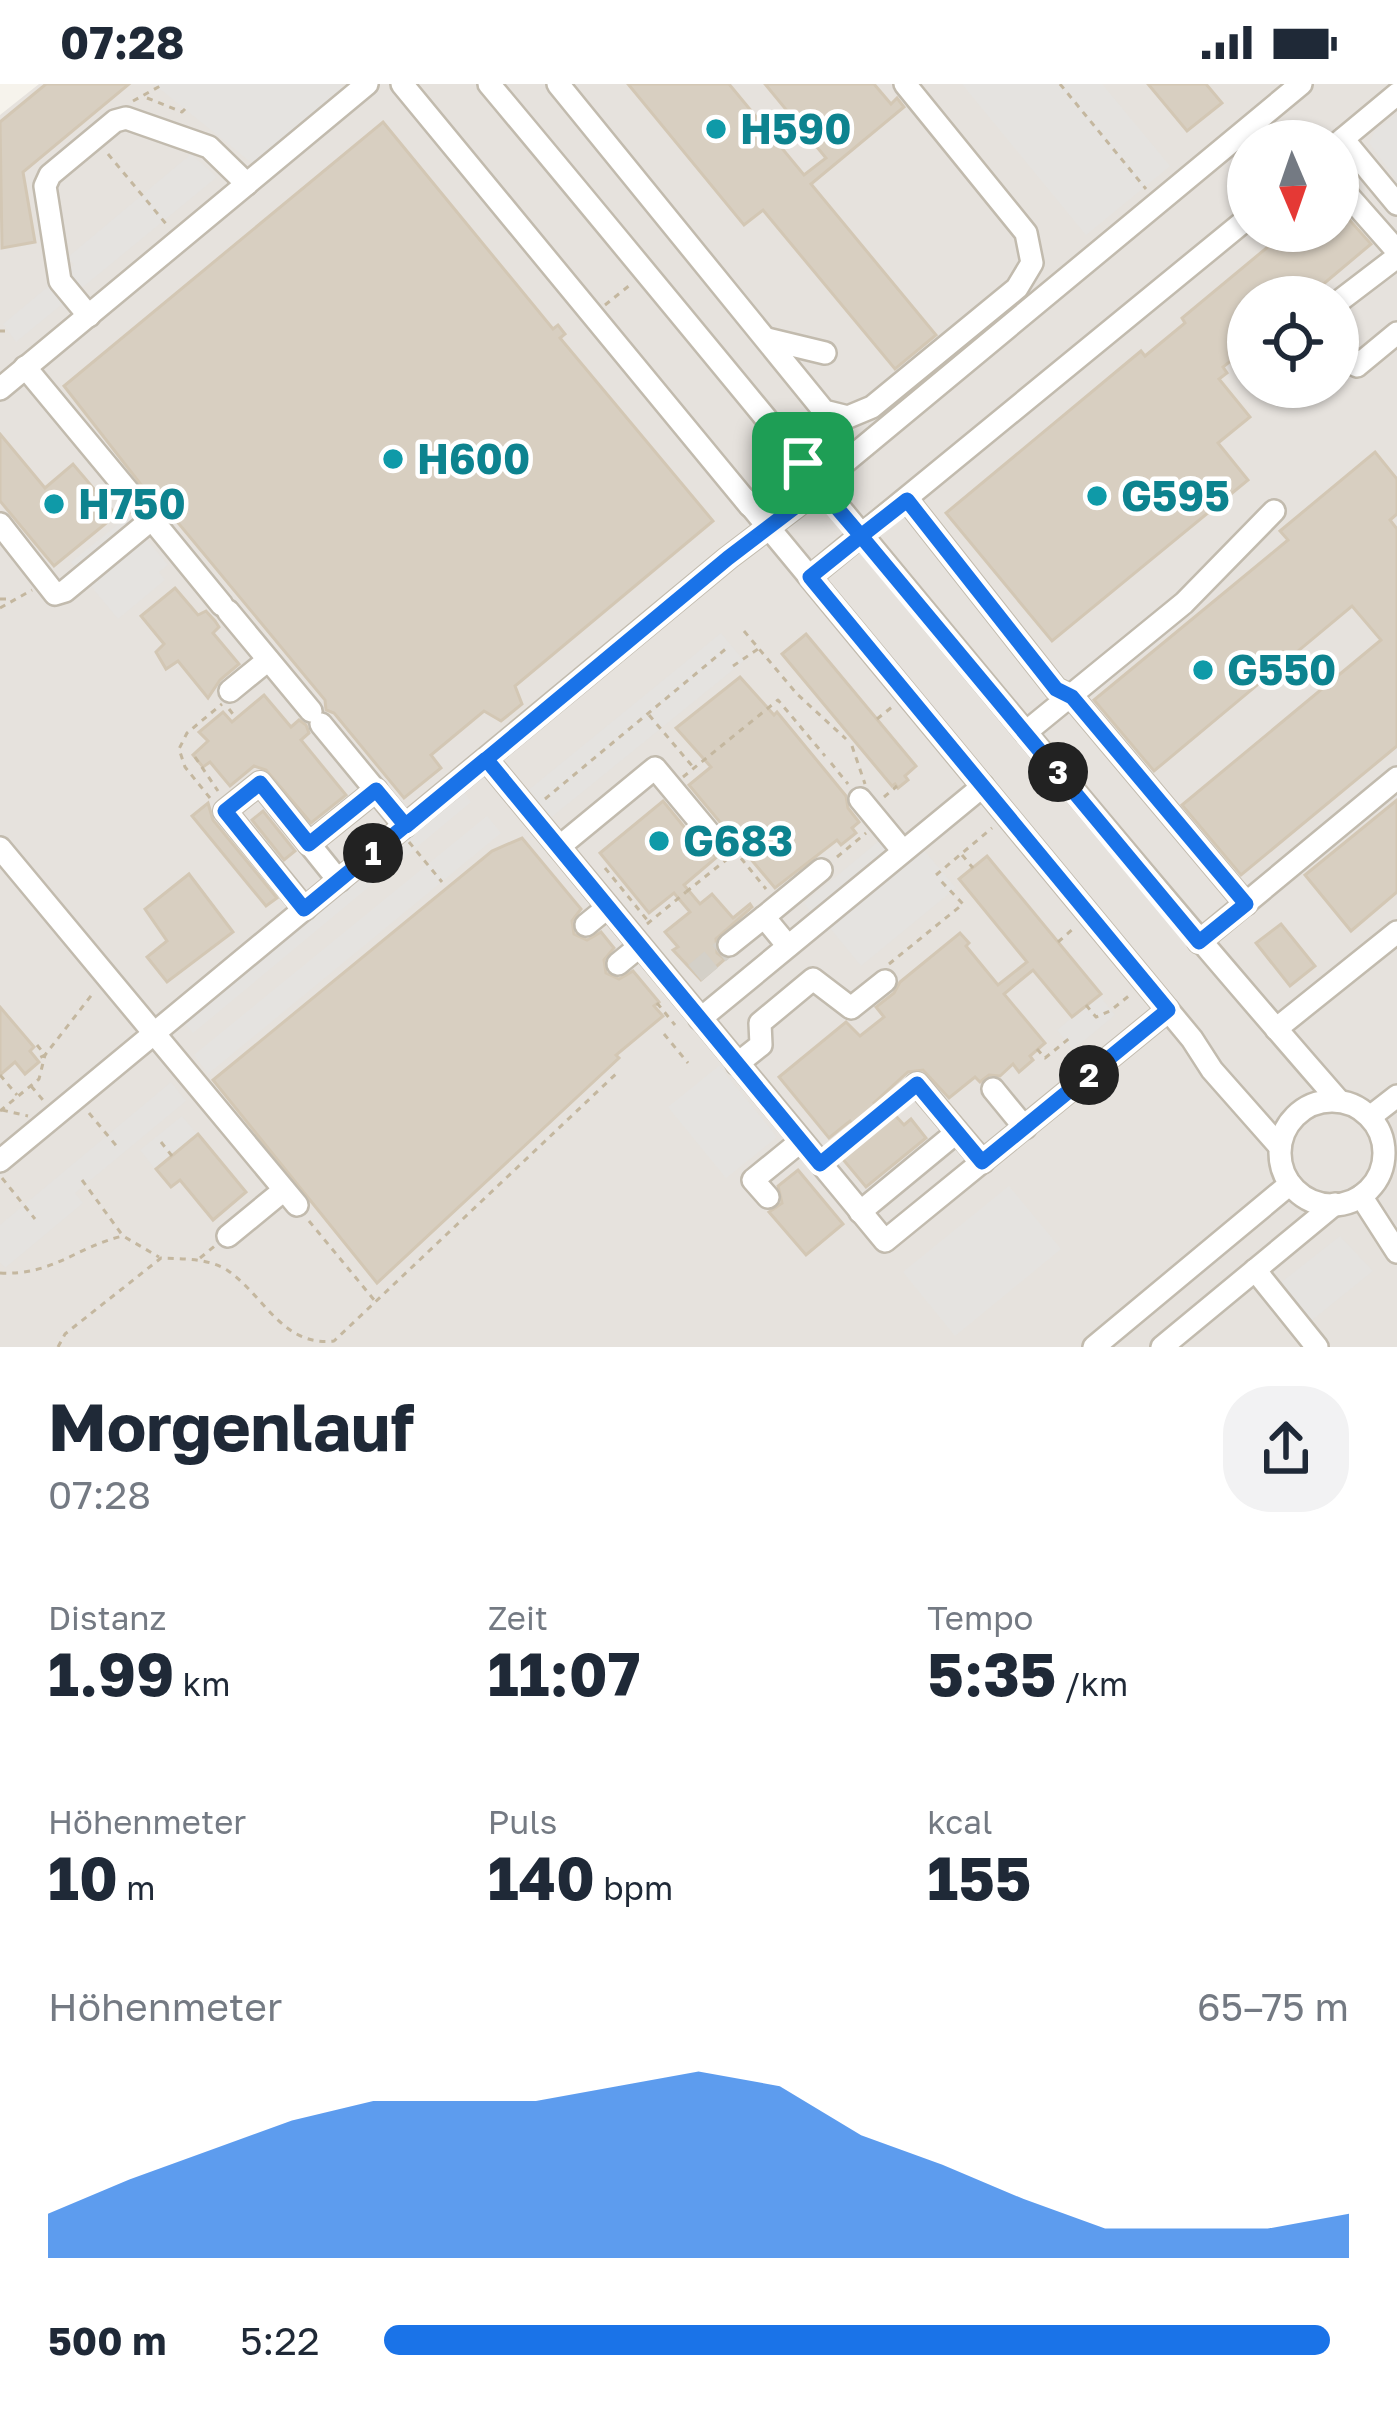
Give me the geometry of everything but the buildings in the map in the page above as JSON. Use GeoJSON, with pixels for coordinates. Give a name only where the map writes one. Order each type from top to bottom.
{"type":"FeatureCollection","features":[{"type":"Feature","properties":{"kind":"street"},"geometry":{"type":"LineString","coordinates":[[0,388],[367,84]]}},
{"type":"Feature","properties":{"kind":"street"},"geometry":{"type":"LineString","coordinates":[[402,84],[1280,1147]]}},
{"type":"Feature","properties":{"kind":"street"},"geometry":{"type":"LineString","coordinates":[[489,84],[1199,942],[1339,1101],[1382,1128]]}},
{"type":"Feature","properties":{"kind":"street"},"geometry":{"type":"LineString","coordinates":[[558,84],[824,411],[841,417],[872,407],[1017,288],[1032,253],[1026,233],[905,84]]}},
{"type":"Feature","properties":{"kind":"street"},"geometry":{"type":"LineString","coordinates":[[3,1172],[53,1118],[339,881],[408,834],[486,759],[820,488],[1301,84]]}},
{"type":"Feature","properties":{"kind":"street"},"geometry":{"type":"LineString","coordinates":[[1359,126],[1397,94]]}},
{"type":"Feature","properties":{"kind":"street"},"geometry":{"type":"LineString","coordinates":[[89,316],[60,281],[45,185],[115,121],[133,119],[209,148],[247,184]]}},
{"type":"Feature","properties":{"kind":"street"},"geometry":{"type":"LineString","coordinates":[[1359,161],[1397,204]]}},
{"type":"Feature","properties":{"kind":"street"},"geometry":{"type":"LineString","coordinates":[[1359,209],[1397,254],[1359,285]]}},
{"type":"Feature","properties":{"kind":"street"},"geometry":{"type":"LineString","coordinates":[[810,577],[1227,235]]}},
{"type":"Feature","properties":{"kind":"street"},"geometry":{"type":"LineString","coordinates":[[1359,364],[1397,333]]}},
{"type":"Feature","properties":{"kind":"street"},"geometry":{"type":"LineString","coordinates":[[767,338],[825,353]]}},
{"type":"Feature","properties":{"kind":"street"},"geometry":{"type":"LineString","coordinates":[[25,367],[408,834]]}},
{"type":"Feature","properties":{"kind":"street"},"geometry":{"type":"LineString","coordinates":[[803,463],[826,469],[843,464]]}},
{"type":"Feature","properties":{"kind":"street"},"geometry":{"type":"LineString","coordinates":[[907,500],[1056,689],[1072,697],[1246,904]]}},
{"type":"Feature","properties":{"kind":"street"},"geometry":{"type":"LineString","coordinates":[[1026,732],[1184,603],[1274,511]]}},
{"type":"Feature","properties":{"kind":"street"},"geometry":{"type":"LineString","coordinates":[[0,524],[55,594],[65,591],[152,519]]}},
{"type":"Feature","properties":{"kind":"street"},"geometry":{"type":"LineString","coordinates":[[230,691],[268,660]]}},
{"type":"Feature","properties":{"kind":"street"},"geometry":{"type":"LineString","coordinates":[[486,759],[608,907],[641,935],[666,996],[700,1018],[885,1241],[1168,1010]]}},
{"type":"Feature","properties":{"kind":"street"},"geometry":{"type":"LineString","coordinates":[[559,847],[655,768],[710,834]]}},
{"type":"Feature","properties":{"kind":"street"},"geometry":{"type":"LineString","coordinates":[[1199,942],[1397,778]]}},
{"type":"Feature","properties":{"kind":"street"},"geometry":{"type":"LineString","coordinates":[[304,909],[228,808],[260,783],[339,881]]}},
{"type":"Feature","properties":{"kind":"street"},"geometry":{"type":"LineString","coordinates":[[700,1018],[982,786]]}},
{"type":"Feature","properties":{"kind":"street"},"geometry":{"type":"LineString","coordinates":[[309,844],[376,790]]}},
{"type":"Feature","properties":{"kind":"street"},"geometry":{"type":"LineString","coordinates":[[860,799],[903,851]]}},
{"type":"Feature","properties":{"kind":"street"},"geometry":{"type":"LineString","coordinates":[[0,848],[290,1198],[228,1236]]}},
{"type":"Feature","properties":{"kind":"street"},"geometry":{"type":"LineString","coordinates":[[728,945],[821,870]]}},
{"type":"Feature","properties":{"kind":"street"},"geometry":{"type":"LineString","coordinates":[[586,926],[608,907]]}},
{"type":"Feature","properties":{"kind":"street"},"geometry":{"type":"LineString","coordinates":[[771,910],[779,953],[796,992]]}},
{"type":"Feature","properties":{"kind":"street"},"geometry":{"type":"LineString","coordinates":[[1276,1029],[1397,932]]}},
{"type":"Feature","properties":{"kind":"street"},"geometry":{"type":"LineString","coordinates":[[618,964],[641,935]]}},
{"type":"Feature","properties":{"kind":"street"},"geometry":{"type":"LineString","coordinates":[[666,996],[695,973]]}},
{"type":"Feature","properties":{"kind":"street"},"geometry":{"type":"LineString","coordinates":[[737,1064],[761,1045],[760,1023],[812,979],[850,1008],[885,981]]}},
{"type":"Feature","properties":{"kind":"street"},"geometry":{"type":"LineString","coordinates":[[917,1084],[982,1162]]}},
{"type":"Feature","properties":{"kind":"street"},"geometry":{"type":"LineString","coordinates":[[993,1089],[1024,1128]]}},
{"type":"Feature","properties":{"kind":"street"},"geometry":{"type":"LineString","coordinates":[[1162,1347],[1335,1204],[1360,1196],[1379,1174],[1384,1158],[1382,1128],[1397,1096]]}},
{"type":"Feature","properties":{"kind":"street"},"geometry":{"type":"LineString","coordinates":[[1335,1204],[1313,1202],[1290,1184],[1280,1147],[1296,1114],[1317,1103],[1339,1101]]}},
{"type":"Feature","properties":{"kind":"street"},"geometry":{"type":"LineString","coordinates":[[860,1212],[957,1132]]}},
{"type":"Feature","properties":{"kind":"street"},"geometry":{"type":"LineString","coordinates":[[768,1197],[753,1180],[801,1141]]}},
{"type":"Feature","properties":{"kind":"street"},"geometry":{"type":"LineString","coordinates":[[1094,1347],[1290,1184]]}},
{"type":"Feature","properties":{"kind":"street"},"geometry":{"type":"LineString","coordinates":[[1360,1196],[1397,1252]]}},
{"type":"Feature","properties":{"kind":"street"},"geometry":{"type":"LineString","coordinates":[[1255,1270],[1317,1347]]}},
{"type":"Feature","properties":{"kind":"path"},"geometry":{"type":"LineString","coordinates":[[1060,84],[1158,203]]}},
{"type":"Feature","properties":{"kind":"path"},"geometry":{"type":"LineString","coordinates":[[143,96],[182,112],[188,106]]}},
{"type":"Feature","properties":{"kind":"path"},"geometry":{"type":"LineString","coordinates":[[95,138],[179,240]]}},
{"type":"Feature","properties":{"kind":"path"},"geometry":{"type":"LineString","coordinates":[[593,315],[645,272]]}},
{"type":"Feature","properties":{"kind":"path"},"geometry":{"type":"LineString","coordinates":[[0,608],[44,584]]}},
{"type":"Feature","properties":{"kind":"path"},"geometry":{"type":"LineString","coordinates":[[0,599],[13,599]]}},
{"type":"Feature","properties":{"kind":"path"},"geometry":{"type":"LineString","coordinates":[[743,631],[797,694],[846,739]]}},
{"type":"Feature","properties":{"kind":"path"},"geometry":{"type":"LineString","coordinates":[[530,812],[728,646]]}},
{"type":"Feature","properties":{"kind":"path"},"geometry":{"type":"LineString","coordinates":[[733,666],[759,648]]}},
{"type":"Feature","properties":{"kind":"path"},"geometry":{"type":"LineString","coordinates":[[877,719],[907,694]]}},
{"type":"Feature","properties":{"kind":"path"},"geometry":{"type":"LineString","coordinates":[[671,787],[778,700],[825,756]]}},
{"type":"Feature","properties":{"kind":"path"},"geometry":{"type":"LineString","coordinates":[[228,808],[211,799],[180,757],[182,741],[223,703],[236,718]]}},
{"type":"Feature","properties":{"kind":"path"},"geometry":{"type":"LineString","coordinates":[[648,713],[694,769]]}},
{"type":"Feature","properties":{"kind":"path"},"geometry":{"type":"LineString","coordinates":[[192,729],[199,738]]}},
{"type":"Feature","properties":{"kind":"path"},"geometry":{"type":"LineString","coordinates":[[852,746],[861,771]]}},
{"type":"Feature","properties":{"kind":"path"},"geometry":{"type":"LineString","coordinates":[[195,757],[228,808]]}},
{"type":"Feature","properties":{"kind":"path"},"geometry":{"type":"LineString","coordinates":[[831,764],[860,799]]}},
{"type":"Feature","properties":{"kind":"path"},"geometry":{"type":"LineString","coordinates":[[885,981],[886,967],[963,904],[938,877],[1007,816]]}},
{"type":"Feature","properties":{"kind":"path"},"geometry":{"type":"LineString","coordinates":[[821,870],[879,822]]}},
{"type":"Feature","properties":{"kind":"path"},"geometry":{"type":"LineString","coordinates":[[408,834],[442,882]]}},
{"type":"Feature","properties":{"kind":"path"},"geometry":{"type":"LineString","coordinates":[[604,868],[641,935],[736,852],[771,910]]}},
{"type":"Feature","properties":{"kind":"path"},"geometry":{"type":"LineString","coordinates":[[962,854],[973,868]]}},
{"type":"Feature","properties":{"kind":"path"},"geometry":{"type":"LineString","coordinates":[[1058,942],[1090,915]]}},
{"type":"Feature","properties":{"kind":"path"},"geometry":{"type":"LineString","coordinates":[[37,1059],[108,978]]}},
{"type":"Feature","properties":{"kind":"path"},"geometry":{"type":"LineString","coordinates":[[1086,1005],[1096,1016],[1110,1011],[1145,982]]}},
{"type":"Feature","properties":{"kind":"path"},"geometry":{"type":"LineString","coordinates":[[666,996],[676,1025]]}},
{"type":"Feature","properties":{"kind":"path"},"geometry":{"type":"LineString","coordinates":[[1110,1011],[1118,1020]]}},
{"type":"Feature","properties":{"kind":"path"},"geometry":{"type":"LineString","coordinates":[[664,1034],[688,1063]]}},
{"type":"Feature","properties":{"kind":"path"},"geometry":{"type":"LineString","coordinates":[[1037,1049],[1045,1058],[1071,1037]]}},
{"type":"Feature","properties":{"kind":"path"},"geometry":{"type":"LineString","coordinates":[[37,1045],[45,1055]]}},
{"type":"Feature","properties":{"kind":"path"},"geometry":{"type":"LineString","coordinates":[[0,1110],[39,1079],[45,1055]]}},
{"type":"Feature","properties":{"kind":"path"},"geometry":{"type":"LineString","coordinates":[[82,1180],[123,1236],[160,1258],[199,1259],[227,1270],[298,1342],[316,1346],[334,1342],[619,1072]]}},
{"type":"Feature","properties":{"kind":"path"},"geometry":{"type":"LineString","coordinates":[[0,1075],[18,1096]]}},
{"type":"Feature","properties":{"kind":"path"},"geometry":{"type":"LineString","coordinates":[[820,1164],[917,1084]]}},
{"type":"Feature","properties":{"kind":"path"},"geometry":{"type":"LineString","coordinates":[[31,1085],[53,1118]]}},
{"type":"Feature","properties":{"kind":"path"},"geometry":{"type":"LineString","coordinates":[[0,1110],[53,1118]]}},
{"type":"Feature","properties":{"kind":"path"},"geometry":{"type":"LineString","coordinates":[[90,1114],[119,1149]]}},
{"type":"Feature","properties":{"kind":"path"},"geometry":{"type":"LineString","coordinates":[[161,1142],[172,1156]]}},
{"type":"Feature","properties":{"kind":"path"},"geometry":{"type":"LineString","coordinates":[[0,1176],[3,1172],[35,1219]]}},
{"type":"Feature","properties":{"kind":"path"},"geometry":{"type":"LineString","coordinates":[[290,1198],[376,1302]]}},
{"type":"Feature","properties":{"kind":"path"},"geometry":{"type":"LineString","coordinates":[[0,1273],[29,1274],[57,1266],[104,1240],[123,1236]]}},
{"type":"Feature","properties":{"kind":"path"},"geometry":{"type":"LineString","coordinates":[[199,1259],[228,1236]]}},
{"type":"Feature","properties":{"kind":"path"},"geometry":{"type":"LineString","coordinates":[[58,1347],[65,1334],[160,1258]]}},
{"type":"Feature","properties":{"kind":"shaded area"},"geometry":{"type":"Polygon","coordinates":[[[39,84],[1397,84],[1397,1347],[0,1347],[0,115],[39,84]]]}},
{"type":"Feature","properties":{"kind":"shaded area"},"geometry":{"type":"Polygon","coordinates":[[[154,84],[340,84],[343,87],[252,163],[154,84]]]}},
{"type":"Feature","properties":{"kind":"shaded area"},"geometry":{"type":"Polygon","coordinates":[[[962,84],[1102,84],[1170,166],[1086,235],[962,84]]]}},
{"type":"Feature","properties":{"kind":"shaded area"},"geometry":{"type":"Polygon","coordinates":[[[1397,114],[1397,181],[1369,143],[1375,131],[1397,114]]]}},
{"type":"Feature","properties":{"kind":"shaded area"},"geometry":{"type":"Polygon","coordinates":[[[191,154],[217,177],[16,342],[3,324],[74,265],[68,257],[191,154]]]}},
{"type":"Feature","properties":{"kind":"shaded area"},"geometry":{"type":"Polygon","coordinates":[[[128,516],[168,565],[159,572],[165,580],[118,619],[71,562],[128,516]]]}},
{"type":"Feature","properties":{"kind":"shaded area"},"geometry":{"type":"Polygon","coordinates":[[[721,633],[744,661],[548,820],[526,792],[721,633]]]}},
{"type":"Feature","properties":{"kind":"shaded area"},"geometry":{"type":"Polygon","coordinates":[[[464,792],[471,802],[193,1033],[185,1023],[464,792]]]}},
{"type":"Feature","properties":{"kind":"shaded area"},"geometry":{"type":"Polygon","coordinates":[[[487,816],[501,833],[208,1074],[194,1055],[487,816]]]}},
{"type":"Feature","properties":{"kind":"shaded area"},"geometry":{"type":"Polygon","coordinates":[[[880,840],[889,852],[813,915],[804,903],[880,840]]]}},
{"type":"Feature","properties":{"kind":"shaded area"},"geometry":{"type":"Polygon","coordinates":[[[923,849],[956,888],[861,966],[829,927],[923,849]]]}},
{"type":"Feature","properties":{"kind":"shaded area"},"geometry":{"type":"Polygon","coordinates":[[[1099,995],[1115,1015],[1073,1050],[1057,1030],[1099,995]]]}},
{"type":"Feature","properties":{"kind":"shaded area"},"geometry":{"type":"Polygon","coordinates":[[[719,1066],[777,1137],[726,1178],[668,1107],[719,1066]]]}},
{"type":"Feature","properties":{"kind":"shaded area"},"geometry":{"type":"Polygon","coordinates":[[[171,1082],[186,1101],[75,1193],[83,1203],[5,1268],[0,1262],[0,1225],[171,1082]]]}},
{"type":"Feature","properties":{"kind":"shaded area"},"geometry":{"type":"Polygon","coordinates":[[[182,1116],[197,1134],[155,1169],[140,1150],[182,1116]]]}},
{"type":"Feature","properties":{"kind":"shaded area"},"geometry":{"type":"Polygon","coordinates":[[[1009,1186],[1061,1249],[955,1336],[903,1272],[1009,1186]]]}},
{"type":"Feature","properties":{"kind":"shaded area"},"geometry":{"type":"Polygon","coordinates":[[[1340,1236],[1373,1271],[1311,1321],[1279,1284],[1340,1236]]]}},
{"type":"Feature","properties":{"kind":"tunnel"},"geometry":{"type":"LineString","coordinates":[[695,973],[729,945]]}},
{"type":"Feature","properties":{"kind":"place","name":"H590"},"geometry":{"type":"Point","coordinates":[716,129]}},
{"type":"Feature","properties":{"kind":"place","name":"H600"},"geometry":{"type":"Point","coordinates":[393,459]}},
{"type":"Feature","properties":{"kind":"place","name":"G595"},"geometry":{"type":"Point","coordinates":[1097,496]}},
{"type":"Feature","properties":{"kind":"place","name":"H750"},"geometry":{"type":"Point","coordinates":[54,504]}},
{"type":"Feature","properties":{"kind":"place","name":"G550"},"geometry":{"type":"Point","coordinates":[1203,670]}},
{"type":"Feature","properties":{"kind":"place","name":"G683"},"geometry":{"type":"Point","coordinates":[659,841]}},
{"type":"Feature","properties":{"kind":"route"},"geometry":{"type":"LineString","coordinates":[[803,463],[820,488],[728,558],[406,826],[376,790],[309,844],[260,783],[225,811],[304,909],[486,759],[820,1164],[917,1084],[982,1162],[1168,1010],[810,577],[861,536],[1199,942],[1246,904],[1072,697],[1056,689],[907,500],[861,536],[820,488],[843,464],[826,469],[803,463]]}}]}
